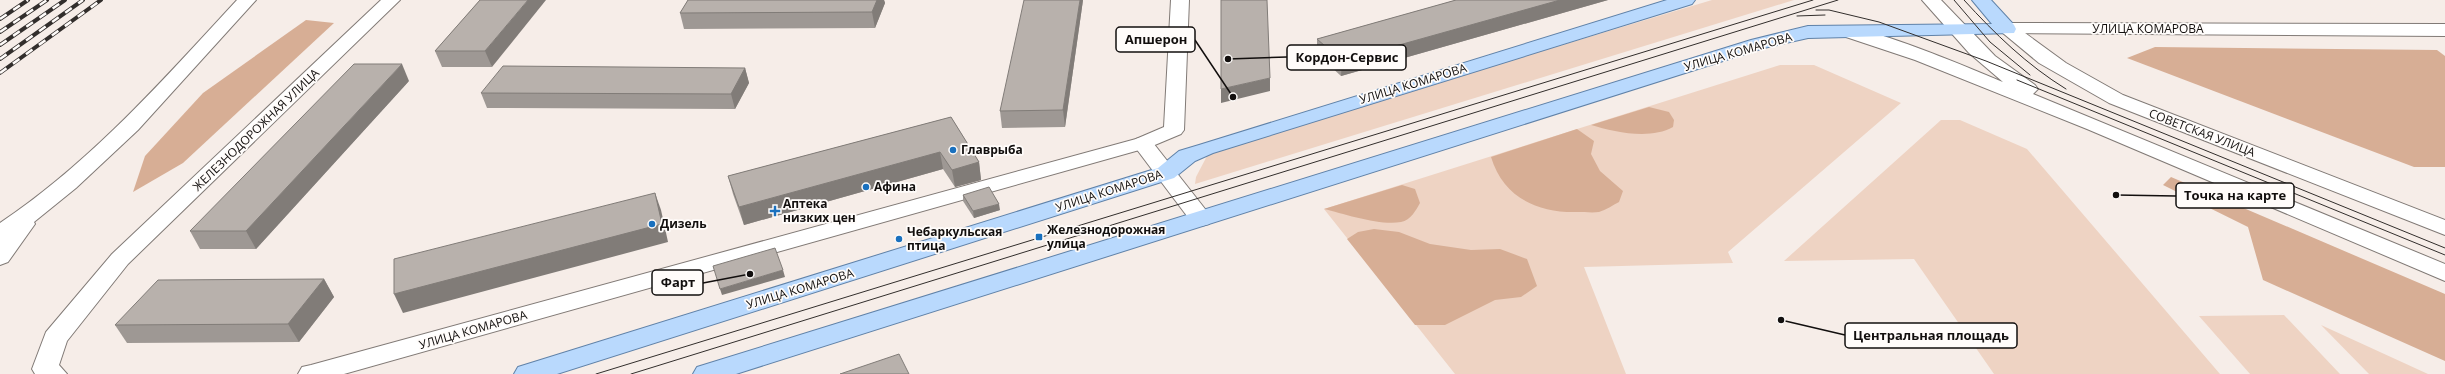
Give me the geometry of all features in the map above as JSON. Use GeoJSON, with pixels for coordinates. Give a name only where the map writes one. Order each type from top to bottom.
{"type":"FeatureCollection","features":[{"type":"Feature","properties":{"kind":"main road","name":"УЛИЦА КОМАРОВА"},"geometry":{"type":"LineString","coordinates":[[527,374],[1166,173],[1187,156],[1206,149],[1686,0]]}},
{"type":"Feature","properties":{"kind":"main road","name":"СОВЕТСКАЯ УЛИЦА"},"geometry":{"type":"LineString","coordinates":[[1981,0],[2007,29]]}},
{"type":"Feature","properties":{"kind":"main road","name":"УЛИЦА КОМАРОВА"},"geometry":{"type":"LineString","coordinates":[[706,374],[1750,46],[1808,32],[2007,29]]}},
{"type":"Feature","properties":{"kind":"street"},"geometry":{"type":"LineString","coordinates":[[0,234],[31,214],[106,151],[247,0]]}},
{"type":"Feature","properties":{"kind":"street","name":"ЖЕЛЕЗНОДОРОЖНАЯ УЛИЦА"},"geometry":{"type":"LineString","coordinates":[[54,374],[45,369],[54,338],[120,259],[391,0]]}},
{"type":"Feature","properties":{"kind":"street","name":"УЛИЦА КОМАРОВА"},"geometry":{"type":"LineString","coordinates":[[311,374],[1143,143],[1174,130],[1180,0]]}},
{"type":"Feature","properties":{"kind":"street"},"geometry":{"type":"LineString","coordinates":[[1931,0],[1956,29],[1992,64],[2018,83],[2094,125]]}},
{"type":"Feature","properties":{"kind":"street","name":"УЛИЦА КОМАРОВА"},"geometry":{"type":"LineString","coordinates":[[2007,29],[2445,30]]}},
{"type":"Feature","properties":{"kind":"street","name":"СОВЕТСКАЯ УЛИЦА"},"geometry":{"type":"LineString","coordinates":[[2007,29],[2042,57],[2073,77],[2116,99],[2445,228]]}},
{"type":"Feature","properties":{"kind":"street"},"geometry":{"type":"LineString","coordinates":[[1850,32],[1922,56],[2094,125],[2445,273]]}},
{"type":"Feature","properties":{"kind":"street"},"geometry":{"type":"LineString","coordinates":[[1143,143],[1201,219]]}},
{"type":"Feature","properties":{"kind":"street"},"geometry":{"type":"LineString","coordinates":[[0,257],[31,214]]}},
{"type":"Feature","properties":{"kind":"shaded area"},"geometry":{"type":"Polygon","coordinates":[[[1712,0],[1794,0],[1195,184],[1196,177],[1208,154],[1319,118],[1712,0]]]}},
{"type":"Feature","properties":{"kind":"shaded area"},"geometry":{"type":"Polygon","coordinates":[[[306,20],[334,23],[183,163],[133,192],[145,156],[203,93],[306,20]]]}},
{"type":"Feature","properties":{"kind":"shaded area"},"geometry":{"type":"Polygon","coordinates":[[[2155,47],[2437,50],[2445,56],[2445,167],[2414,167],[2127,58],[2155,47]]]}},
{"type":"Feature","properties":{"kind":"shaded area"},"geometry":{"type":"Polygon","coordinates":[[[1780,65],[1814,65],[1901,103],[1728,252],[1733,263],[1584,267],[1626,374],[1455,374],[1324,209],[1780,65]]]}},
{"type":"Feature","properties":{"kind":"shaded area"},"geometry":{"type":"Polygon","coordinates":[[[1649,107],[1669,112],[1674,120],[1673,127],[1654,133],[1632,134],[1591,125],[1649,107]]]}},
{"type":"Feature","properties":{"kind":"shaded area"},"geometry":{"type":"Polygon","coordinates":[[[1941,120],[1960,120],[2027,149],[2220,374],[1994,374],[1914,259],[1784,261],[1941,120]]]}},
{"type":"Feature","properties":{"kind":"shaded area"},"geometry":{"type":"Polygon","coordinates":[[[1577,129],[1594,141],[1591,154],[1600,171],[1623,191],[1619,202],[1607,209],[1597,212],[1562,212],[1535,206],[1513,192],[1504,183],[1496,171],[1491,157],[1577,129]]]}},
{"type":"Feature","properties":{"kind":"shaded area"},"geometry":{"type":"Polygon","coordinates":[[[2171,177],[2445,294],[2445,361],[2263,280],[2248,227],[2163,185],[2171,177]]]}},
{"type":"Feature","properties":{"kind":"shaded area"},"geometry":{"type":"Polygon","coordinates":[[[1402,185],[1415,189],[1420,203],[1415,212],[1405,221],[1393,223],[1373,221],[1324,209],[1402,185]]]}},
{"type":"Feature","properties":{"kind":"shaded area"},"geometry":{"type":"Polygon","coordinates":[[[1374,229],[1399,232],[1430,244],[1471,250],[1500,249],[1527,259],[1537,286],[1521,297],[1495,300],[1445,325],[1415,325],[1347,239],[1358,232],[1374,229]]]}},
{"type":"Feature","properties":{"kind":"shaded area"},"geometry":{"type":"Polygon","coordinates":[[[2284,315],[2340,374],[2250,374],[2199,316],[2284,315]]]}},
{"type":"Feature","properties":{"kind":"shaded area"},"geometry":{"type":"Polygon","coordinates":[[[2321,325],[2428,374],[2369,374],[2321,325]]]}},
{"type":"Feature","properties":{"kind":"building"},"geometry":{"type":"Polygon","coordinates":[[[480,0],[528,0],[485,51],[435,51],[480,0]]]}},
{"type":"Feature","properties":{"kind":"building"},"geometry":{"type":"Polygon","coordinates":[[[688,0],[877,0],[872,12],[680,13],[688,0]]]}},
{"type":"Feature","properties":{"kind":"building"},"geometry":{"type":"Polygon","coordinates":[[[1024,0],[1080,0],[1063,110],[1000,111],[1024,0]]]}},
{"type":"Feature","properties":{"kind":"building"},"geometry":{"type":"Polygon","coordinates":[[[1221,0],[1267,0],[1270,78],[1221,89],[1221,0]]]}},
{"type":"Feature","properties":{"kind":"building"},"geometry":{"type":"Polygon","coordinates":[[[1456,0],[1560,0],[1342,61],[1317,39],[1456,0]]]}},
{"type":"Feature","properties":{"kind":"building"},"geometry":{"type":"Polygon","coordinates":[[[354,64],[402,64],[246,231],[190,231],[354,64]]]}},
{"type":"Feature","properties":{"kind":"building"},"geometry":{"type":"Polygon","coordinates":[[[503,66],[745,68],[731,94],[481,93],[503,66]]]}},
{"type":"Feature","properties":{"kind":"building"},"geometry":{"type":"Polygon","coordinates":[[[951,117],[979,162],[952,170],[940,152],[739,207],[728,176],[951,117]]]}},
{"type":"Feature","properties":{"kind":"building"},"geometry":{"type":"Polygon","coordinates":[[[989,187],[999,204],[973,211],[963,195],[989,187]]]}},
{"type":"Feature","properties":{"kind":"building"},"geometry":{"type":"Polygon","coordinates":[[[655,193],[662,224],[394,294],[394,259],[655,193]]]}},
{"type":"Feature","properties":{"kind":"building"},"geometry":{"type":"Polygon","coordinates":[[[775,248],[783,270],[720,289],[713,266],[775,248]]]}},
{"type":"Feature","properties":{"kind":"building"},"geometry":{"type":"Polygon","coordinates":[[[324,279],[288,324],[115,325],[158,280],[324,279]]]}},
{"type":"Feature","properties":{"kind":"building"},"geometry":{"type":"Polygon","coordinates":[[[899,354],[909,374],[840,374],[899,354]]]}},
{"type":"Feature","properties":{"kind":"tram line"},"geometry":{"type":"LineString","coordinates":[[596,374],[1813,0]]}},
{"type":"Feature","properties":{"kind":"tram line"},"geometry":{"type":"LineString","coordinates":[[631,374],[1838,0]]}},
{"type":"Feature","properties":{"kind":"tram line"},"geometry":{"type":"LineString","coordinates":[[1954,0],[1990,42],[2030,75]]}},
{"type":"Feature","properties":{"kind":"tram line"},"geometry":{"type":"LineString","coordinates":[[1964,0],[2012,48],[2038,70],[2066,89]]}},
{"type":"Feature","properties":{"kind":"tram line"},"geometry":{"type":"LineString","coordinates":[[1816,10],[1829,10],[1879,22],[1986,61],[2445,248]]}},
{"type":"Feature","properties":{"kind":"tram line"},"geometry":{"type":"LineString","coordinates":[[1797,16],[1825,15]]}},
{"type":"Feature","properties":{"kind":"tram line"},"geometry":{"type":"LineString","coordinates":[[2017,80],[2445,255]]}},
{"type":"Feature","properties":{"kind":"railway"},"geometry":{"type":"LineString","coordinates":[[0,19],[28,0]]}},
{"type":"Feature","properties":{"kind":"railway"},"geometry":{"type":"LineString","coordinates":[[0,32],[47,0]]}},
{"type":"Feature","properties":{"kind":"railway"},"geometry":{"type":"LineString","coordinates":[[0,45],[65,0]]}},
{"type":"Feature","properties":{"kind":"railway"},"geometry":{"type":"LineString","coordinates":[[0,59],[83,0]]}},
{"type":"Feature","properties":{"kind":"railway"},"geometry":{"type":"LineString","coordinates":[[0,73],[101,0]]}},
{"type":"Feature","properties":{"kind":"place","name":"Кордон-Сервис"},"geometry":{"type":"Point","coordinates":[1228,59]}},
{"type":"Feature","properties":{"kind":"place","name":"Апшерон"},"geometry":{"type":"Point","coordinates":[1233,97]}},
{"type":"Feature","properties":{"kind":"place","name":"Главрыба"},"geometry":{"type":"Point","coordinates":[953,150]}},
{"type":"Feature","properties":{"kind":"place","name":"Афина"},"geometry":{"type":"Point","coordinates":[866,187]}},
{"type":"Feature","properties":{"kind":"place","name":"Точка на карте"},"geometry":{"type":"Point","coordinates":[2116,195]}},
{"type":"Feature","properties":{"kind":"place","name":"Аптека низких цен"},"geometry":{"type":"Point","coordinates":[775,211]}},
{"type":"Feature","properties":{"kind":"place","name":"Дизель"},"geometry":{"type":"Point","coordinates":[652,224]}},
{"type":"Feature","properties":{"kind":"place","name":"Железнодорожная улица"},"geometry":{"type":"Point","coordinates":[1039,237]}},
{"type":"Feature","properties":{"kind":"place","name":"Чебаркульская птица"},"geometry":{"type":"Point","coordinates":[899,239]}},
{"type":"Feature","properties":{"kind":"place","name":"Фарт"},"geometry":{"type":"Point","coordinates":[750,274]}},
{"type":"Feature","properties":{"kind":"place","name":"Центральная площадь"},"geometry":{"type":"Point","coordinates":[1781,320]}}]}
